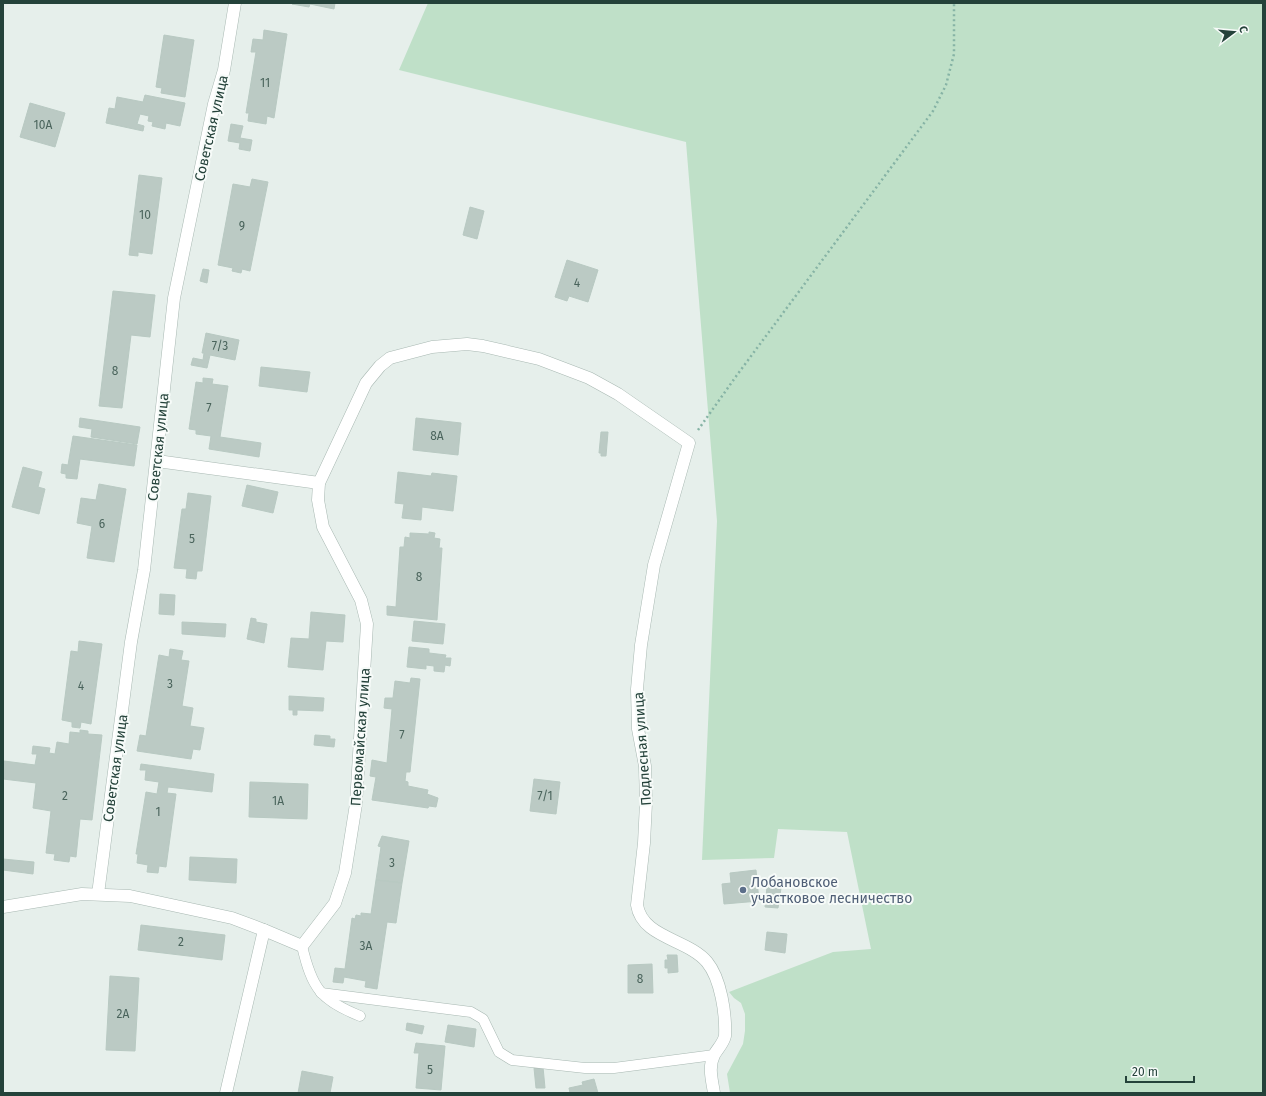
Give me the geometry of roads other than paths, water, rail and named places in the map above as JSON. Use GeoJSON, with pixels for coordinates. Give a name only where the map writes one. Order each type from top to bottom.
{"type":"FeatureCollection","features":[{"type":"Feature","properties":{"kind":"street","name":"Советская улица"},"geometry":{"type":"LineString","coordinates":[[98,894],[131,642],[144,570],[174,298],[214,104],[224,70],[235,3]]}},
{"type":"Feature","properties":{"kind":"street","name":"Первомайская улица"},"geometry":{"type":"LineString","coordinates":[[302,946],[335,903],[345,873],[356,804],[368,636],[367,624],[361,600],[323,527],[318,500],[319,483],[322,475],[366,383],[380,366],[390,358],[432,347],[467,344],[483,346],[539,359]]}},
{"type":"Feature","properties":{"kind":"street","name":"Подлесная улица"},"geometry":{"type":"LineString","coordinates":[[539,359],[566,368],[595,381],[618,394],[689,443],[654,565],[641,645],[637,689],[638,729],[646,766],[646,803],[644,843],[637,905],[638,913],[642,920],[650,928],[698,954],[713,971],[719,983],[725,1027],[723,1044],[714,1055],[710,1070],[714,1093]]}},
{"type":"Feature","properties":{"kind":"street"},"geometry":{"type":"LineString","coordinates":[[157,461],[319,483]]}},
{"type":"Feature","properties":{"kind":"street"},"geometry":{"type":"LineString","coordinates":[[3,907],[82,894],[130,896],[212,913],[250,924],[302,946]]}},
{"type":"Feature","properties":{"kind":"street"},"geometry":{"type":"LineString","coordinates":[[226,1093],[264,930]]}},
{"type":"Feature","properties":{"kind":"lane"},"geometry":{"type":"LineString","coordinates":[[302,946],[310,975],[321,993],[338,1007],[360,1016]]}},
{"type":"Feature","properties":{"kind":"lane"},"geometry":{"type":"LineString","coordinates":[[321,993],[471,1012],[483,1019],[499,1052],[512,1060],[585,1068],[614,1068],[714,1055]]}},
{"type":"Feature","properties":{"kind":"place","name":"Лобановское участковое лесничество"},"geometry":{"type":"Point","coordinates":[743,890]}}]}
